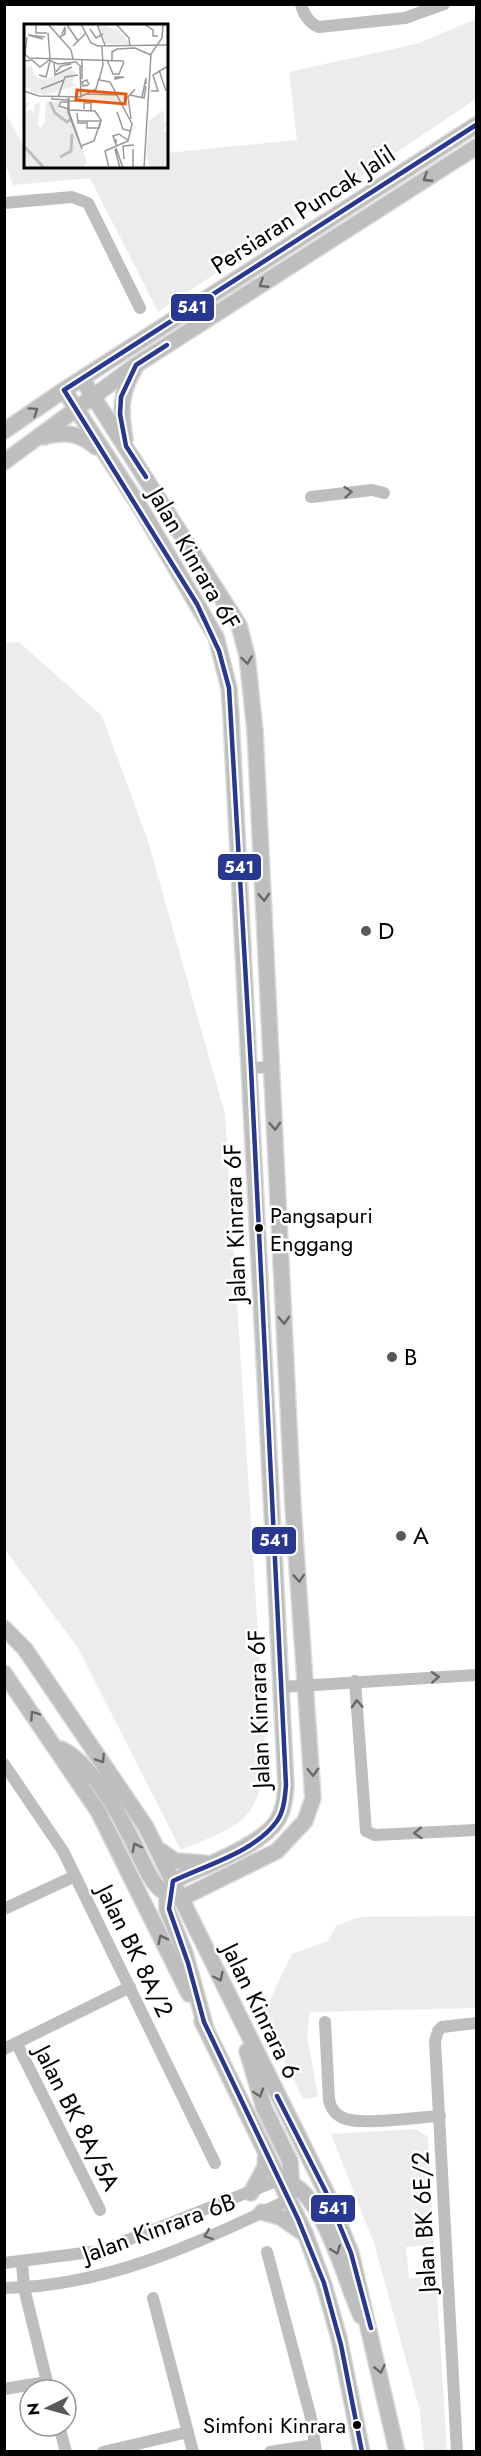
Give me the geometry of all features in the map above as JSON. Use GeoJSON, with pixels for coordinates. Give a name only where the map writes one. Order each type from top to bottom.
{"type":"FeatureCollection","features":[{"type":"Feature","properties":{"kind":"main road","name":"Persiaran Puncak Jalil"},"geometry":{"type":"LineString","coordinates":[[4,431],[64,390],[477,125]]}},
{"type":"Feature","properties":{"kind":"main road","name":"Persiaran Puncak Jalil"},"geometry":{"type":"LineString","coordinates":[[4,462],[136,365],[477,147]]}},
{"type":"Feature","properties":{"kind":"main road"},"geometry":{"type":"LineString","coordinates":[[126,446],[120,414],[121,397],[136,365]]}},
{"type":"Feature","properties":{"kind":"main road","name":"Jalan Kinrara 6F"},"geometry":{"type":"LineString","coordinates":[[82,379],[239,625],[247,656],[254,720],[287,1375],[313,1798],[305,1821],[278,1851],[217,1881],[174,1891]]}},
{"type":"Feature","properties":{"kind":"main road","name":"Jalan Kinrara 6F"},"geometry":{"type":"LineString","coordinates":[[64,390],[140,507],[216,637],[229,688],[251,1068],[264,1376],[286,1785],[284,1805],[279,1819],[272,1828],[251,1842],[208,1863],[174,1891]]}},
{"type":"Feature","properties":{"kind":"main road"},"geometry":{"type":"LineString","coordinates":[[36,440],[60,432],[74,435],[85,438],[106,455]]}},
{"type":"Feature","properties":{"kind":"main road"},"geometry":{"type":"LineString","coordinates":[[237,849],[261,847]]}},
{"type":"Feature","properties":{"kind":"main road"},"geometry":{"type":"LineString","coordinates":[[264,1376],[287,1375]]}},
{"type":"Feature","properties":{"kind":"main road","name":"Jalan Kinrara 6"},"geometry":{"type":"LineString","coordinates":[[4,1628],[25,1649],[146,1827],[174,1891],[194,1924],[237,2016],[326,2192],[351,2253],[375,2346],[397,2451]]}},
{"type":"Feature","properties":{"kind":"main road"},"geometry":{"type":"LineString","coordinates":[[4,1673],[56,1746],[98,1811],[266,2151],[287,2188],[324,2285],[339,2338],[362,2451]]}},
{"type":"Feature","properties":{"kind":"main road"},"geometry":{"type":"LineString","coordinates":[[56,1746],[72,1754],[93,1778],[126,1828],[154,1883],[174,1891],[167,1909],[185,1953],[207,2029]]}},
{"type":"Feature","properties":{"kind":"main road"},"geometry":{"type":"LineString","coordinates":[[156,1847],[175,1861],[208,1863]]}},
{"type":"Feature","properties":{"kind":"main road"},"geometry":{"type":"LineString","coordinates":[[194,1924],[195,1911],[217,1881]]}},
{"type":"Feature","properties":{"kind":"main road"},"geometry":{"type":"LineString","coordinates":[[237,2016],[264,2108],[290,2161],[287,2188]]}},
{"type":"Feature","properties":{"kind":"main road"},"geometry":{"type":"LineString","coordinates":[[250,2193],[265,2167],[266,2151]]}},
{"type":"Feature","properties":{"kind":"main road"},"geometry":{"type":"LineString","coordinates":[[287,2188],[315,2205],[327,2228],[354,2301],[375,2346]]}},
{"type":"Feature","properties":{"kind":"main road"},"geometry":{"type":"LineString","coordinates":[[262,2212],[280,2217],[305,2234]]}},
{"type":"Feature","properties":{"kind":"street"},"geometry":{"type":"LineString","coordinates":[[301,4],[304,14],[319,27],[405,18],[444,4]]}},
{"type":"Feature","properties":{"kind":"street"},"geometry":{"type":"LineString","coordinates":[[4,203],[72,198],[91,207],[140,308]]}},
{"type":"Feature","properties":{"kind":"street"},"geometry":{"type":"LineString","coordinates":[[311,497],[372,490],[384,493]]}},
{"type":"Feature","properties":{"kind":"street"},"geometry":{"type":"LineString","coordinates":[[251,1068],[273,1067]]}},
{"type":"Feature","properties":{"kind":"street"},"geometry":{"type":"LineString","coordinates":[[281,1687],[477,1675]]}},
{"type":"Feature","properties":{"kind":"street"},"geometry":{"type":"LineString","coordinates":[[355,1681],[366,1831],[375,1835],[477,1830]]}},
{"type":"Feature","properties":{"kind":"street","name":"Jalan BK 8A/2"},"geometry":{"type":"LineString","coordinates":[[4,1764],[63,1851],[215,2163]]}},
{"type":"Feature","properties":{"kind":"street"},"geometry":{"type":"LineString","coordinates":[[4,1909],[75,1876]]}},
{"type":"Feature","properties":{"kind":"street"},"geometry":{"type":"LineString","coordinates":[[4,2049],[130,1987]]}},
{"type":"Feature","properties":{"kind":"street"},"geometry":{"type":"LineString","coordinates":[[325,2022],[329,2100],[331,2109],[337,2114],[351,2121],[440,2116]]}},
{"type":"Feature","properties":{"kind":"street","name":"Jalan BK 6E/2"},"geometry":{"type":"LineString","coordinates":[[457,2451],[436,2035],[448,2025],[477,2023]]}},
{"type":"Feature","properties":{"kind":"street","name":"Jalan BK 8A/5A"},"geometry":{"type":"LineString","coordinates":[[16,2044],[100,2210]]}},
{"type":"Feature","properties":{"kind":"street","name":"Jalan Kinrara 6B"},"geometry":{"type":"LineString","coordinates":[[4,2263],[22,2263],[100,2251],[250,2193],[287,2188]]}},
{"type":"Feature","properties":{"kind":"street","name":"Jalan Kinrara 6B"},"geometry":{"type":"LineString","coordinates":[[4,2288],[24,2288],[105,2275],[262,2212],[287,2188]]}},
{"type":"Feature","properties":{"kind":"street"},"geometry":{"type":"LineString","coordinates":[[267,2252],[311,2418],[316,2448],[270,2451]]}},
{"type":"Feature","properties":{"kind":"street"},"geometry":{"type":"LineString","coordinates":[[22,2263],[24,2288],[46,2378]]}},
{"type":"Feature","properties":{"kind":"street"},"geometry":{"type":"LineString","coordinates":[[153,2298],[193,2451]]}},
{"type":"Feature","properties":{"kind":"street"},"geometry":{"type":"LineString","coordinates":[[103,2451],[188,2432]]}},
{"type":"Feature","properties":{"kind":"shaded area"},"geometry":{"type":"Polygon","coordinates":[[[476,19],[476,99],[158,312],[90,178],[13,185],[5,164],[5,112],[24,147],[24,168],[168,168],[168,153],[297,140],[289,72],[416,44],[476,19]]]}},
{"type":"Feature","properties":{"kind":"shaded area"},"geometry":{"type":"Polygon","coordinates":[[[19,642],[102,716],[148,841],[225,1114],[266,1758],[257,1798],[242,1820],[217,1835],[181,1850],[78,1648],[5,1550],[4,643],[19,642]]]}},
{"type":"Feature","properties":{"kind":"shaded area"},"geometry":{"type":"Polygon","coordinates":[[[476,1916],[476,2008],[310,2012],[307,2035],[318,2097],[303,2099],[262,2016],[292,1954],[328,1941],[336,1926],[359,1917],[476,1916]]]}},
{"type":"Feature","properties":{"kind":"shaded area"},"geometry":{"type":"Polygon","coordinates":[[[416,2129],[428,2137],[434,2245],[406,2247],[409,2278],[436,2277],[447,2451],[424,2451],[420,2411],[374,2243],[331,2134],[416,2129]]]}},
{"type":"Feature","properties":{"kind":"transit line","name":"541"},"geometry":{"type":"LineString","coordinates":[[362,2452],[341,2345],[324,2283],[298,2219],[204,2022],[188,1963],[169,1909],[173,1881],[229,1857],[268,1832],[281,1813],[286,1785],[251,1068],[229,688],[219,651],[197,604],[64,390],[476,125]]}},
{"type":"Feature","properties":{"kind":"transit line","name":"541"},"geometry":{"type":"LineString","coordinates":[[146,477],[126,446],[120,414],[121,397],[136,365],[167,345]]}},
{"type":"Feature","properties":{"kind":"transit line","name":"541"},"geometry":{"type":"LineString","coordinates":[[277,2096],[326,2192],[351,2253],[371,2328]]}},
{"type":"Feature","properties":{"kind":"place","name":"D"},"geometry":{"type":"Point","coordinates":[366,931]}},
{"type":"Feature","properties":{"kind":"place","name":"Pangsapuri Enggang"},"geometry":{"type":"Point","coordinates":[259,1228]}},
{"type":"Feature","properties":{"kind":"place","name":"B"},"geometry":{"type":"Point","coordinates":[392,1357]}},
{"type":"Feature","properties":{"kind":"place","name":"A"},"geometry":{"type":"Point","coordinates":[401,1536]}},
{"type":"Feature","properties":{"kind":"place","name":"Simfoni Kinrara"},"geometry":{"type":"Point","coordinates":[357,2425]}}]}
